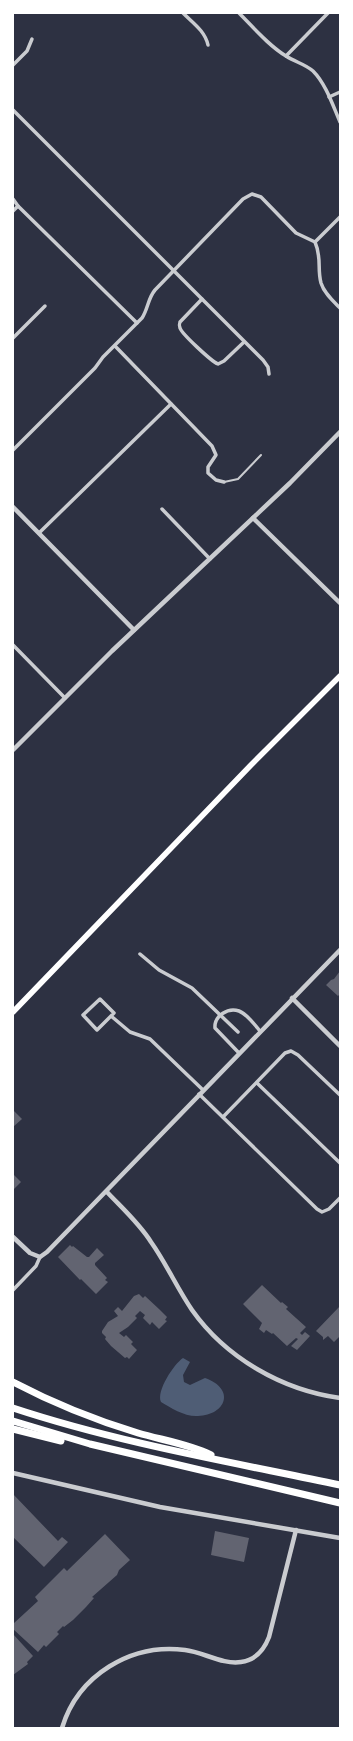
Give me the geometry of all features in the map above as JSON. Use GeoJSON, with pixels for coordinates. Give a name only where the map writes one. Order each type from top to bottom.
{"type":"FeatureCollection","features":[{"type":"Feature","properties":{"kind":"highway"},"geometry":{"type":"LineString","coordinates":[[13,1382],[42,1397],[100,1420],[162,1440],[203,1450],[222,1460]]}},
{"type":"Feature","properties":{"kind":"highway"},"geometry":{"type":"LineString","coordinates":[[13,1408],[77,1427],[340,1485]]}},
{"type":"Feature","properties":{"kind":"highway"},"geometry":{"type":"LineString","coordinates":[[13,1421],[90,1444],[340,1503]]}},
{"type":"Feature","properties":{"kind":"highway"},"geometry":{"type":"LineString","coordinates":[[13,1430],[66,1442],[90,1444]]}},
{"type":"Feature","properties":{"kind":"main road"},"geometry":{"type":"LineString","coordinates":[[14,1009],[251,765],[340,676]]}},
{"type":"Feature","properties":{"kind":"street"},"geometry":{"type":"LineString","coordinates":[[183,13],[202,31],[208,45]]}},
{"type":"Feature","properties":{"kind":"street"},"geometry":{"type":"LineString","coordinates":[[239,13],[267,41],[286,56],[304,64],[313,72],[329,97],[340,122]]}},
{"type":"Feature","properties":{"kind":"street"},"geometry":{"type":"LineString","coordinates":[[286,56],[328,13]]}},
{"type":"Feature","properties":{"kind":"street"},"geometry":{"type":"LineString","coordinates":[[13,65],[27,51],[32,39]]}},
{"type":"Feature","properties":{"kind":"street"},"geometry":{"type":"LineString","coordinates":[[329,97],[340,92]]}},
{"type":"Feature","properties":{"kind":"street"},"geometry":{"type":"LineString","coordinates":[[13,110],[266,364],[269,374]]}},
{"type":"Feature","properties":{"kind":"street"},"geometry":{"type":"LineString","coordinates":[[13,450],[95,368],[103,357],[137,323],[145,313],[152,294],[243,199],[252,194],[261,198],[296,233],[315,242],[320,252],[321,283],[330,298],[340,308]]}},
{"type":"Feature","properties":{"kind":"street"},"geometry":{"type":"LineString","coordinates":[[13,199],[18,206],[137,323]]}},
{"type":"Feature","properties":{"kind":"street"},"geometry":{"type":"LineString","coordinates":[[13,211],[18,206]]}},
{"type":"Feature","properties":{"kind":"street"},"geometry":{"type":"LineString","coordinates":[[315,242],[340,217]]}},
{"type":"Feature","properties":{"kind":"street"},"geometry":{"type":"LineString","coordinates":[[202,299],[180,322],[179,325],[182,331],[211,360],[218,364],[224,361],[244,342]]}},
{"type":"Feature","properties":{"kind":"street"},"geometry":{"type":"LineString","coordinates":[[13,338],[45,306]]}},
{"type":"Feature","properties":{"kind":"street"},"geometry":{"type":"LineString","coordinates":[[114,346],[214,449],[216,455],[208,467],[208,473],[216,480],[224,482]]}},
{"type":"Feature","properties":{"kind":"street"},"geometry":{"type":"LineString","coordinates":[[39,533],[171,404]]}},
{"type":"Feature","properties":{"kind":"street"},"geometry":{"type":"LineString","coordinates":[[13,750],[134,630],[253,518],[340,432]]}},
{"type":"Feature","properties":{"kind":"street"},"geometry":{"type":"LineString","coordinates":[[13,507],[134,630]]}},
{"type":"Feature","properties":{"kind":"street"},"geometry":{"type":"LineString","coordinates":[[162,508],[210,559]]}},
{"type":"Feature","properties":{"kind":"street"},"geometry":{"type":"LineString","coordinates":[[253,518],[340,603]]}},
{"type":"Feature","properties":{"kind":"street"},"geometry":{"type":"LineString","coordinates":[[13,645],[65,698]]}},
{"type":"Feature","properties":{"kind":"street"},"geometry":{"type":"LineString","coordinates":[[13,1290],[36,1266],[40,1257],[48,1252],[107,1192],[201,1092],[340,950]]}},
{"type":"Feature","properties":{"kind":"street"},"geometry":{"type":"LineString","coordinates":[[140,954],[159,970],[192,988],[238,1032]]}},
{"type":"Feature","properties":{"kind":"street"},"geometry":{"type":"LineString","coordinates":[[292,998],[340,1046]]}},
{"type":"Feature","properties":{"kind":"street"},"geometry":{"type":"LineString","coordinates":[[100,999],[114,1013],[111,1016],[97,1030],[83,1016],[100,999]]}},
{"type":"Feature","properties":{"kind":"street"},"geometry":{"type":"LineString","coordinates":[[239,1053],[215,1028],[214,1022],[220,1014],[234,1010],[240,1011],[260,1031]]}},
{"type":"Feature","properties":{"kind":"street"},"geometry":{"type":"LineString","coordinates":[[111,1016],[130,1032],[150,1039],[223,1117],[317,1209],[322,1212],[329,1209],[340,1198]]}},
{"type":"Feature","properties":{"kind":"street"},"geometry":{"type":"LineString","coordinates":[[223,1117],[285,1053],[291,1051],[298,1054],[340,1095]]}},
{"type":"Feature","properties":{"kind":"street"},"geometry":{"type":"LineString","coordinates":[[257,1082],[340,1164]]}},
{"type":"Feature","properties":{"kind":"street"},"geometry":{"type":"LineString","coordinates":[[107,1192],[132,1217],[151,1241],[192,1310],[207,1328],[232,1352],[257,1369],[289,1385],[340,1398]]}},
{"type":"Feature","properties":{"kind":"street"},"geometry":{"type":"LineString","coordinates":[[13,1237],[30,1253],[40,1257]]}},
{"type":"Feature","properties":{"kind":"street"},"geometry":{"type":"LineString","coordinates":[[13,1473],[160,1507],[340,1538]]}},
{"type":"Feature","properties":{"kind":"street"},"geometry":{"type":"LineString","coordinates":[[62,1728],[75,1699],[93,1678],[98,1673],[124,1658],[154,1649],[185,1650],[226,1661],[240,1663],[259,1655],[265,1647],[269,1637],[296,1530]]}},
{"type":"Feature","properties":{"kind":"lane"},"geometry":{"type":"LineString","coordinates":[[224,482],[238,479],[261,455]]}},
{"type":"Feature","properties":{"kind":"water"},"geometry":{"type":"Polygon","coordinates":[[[183,1358],[190,1362],[183,1375],[184,1382],[190,1385],[205,1378],[221,1388],[224,1395],[224,1401],[221,1406],[208,1415],[188,1415],[178,1412],[161,1402],[160,1397],[163,1385],[175,1366],[183,1358]]]}},
{"type":"Feature","properties":{"kind":"building"},"geometry":{"type":"Polygon","coordinates":[[[340,971],[340,994],[338,996],[326,985],[334,979],[340,971]]]}},
{"type":"Feature","properties":{"kind":"building"},"geometry":{"type":"Polygon","coordinates":[[[13,1110],[22,1119],[13,1127],[13,1110]]]}},
{"type":"Feature","properties":{"kind":"building"},"geometry":{"type":"Polygon","coordinates":[[[13,1174],[21,1182],[13,1190],[13,1174]]]}},
{"type":"Feature","properties":{"kind":"building"},"geometry":{"type":"Polygon","coordinates":[[[70,1245],[87,1257],[89,1257],[97,1248],[104,1255],[95,1263],[95,1265],[107,1278],[105,1280],[108,1282],[96,1294],[58,1257],[70,1245]]]}},
{"type":"Feature","properties":{"kind":"building"},"geometry":{"type":"Polygon","coordinates":[[[262,1285],[281,1303],[282,1302],[288,1307],[286,1309],[306,1327],[300,1333],[302,1335],[305,1332],[310,1336],[297,1350],[291,1346],[298,1339],[296,1338],[287,1346],[273,1333],[272,1334],[266,1330],[264,1333],[259,1329],[262,1323],[243,1304],[262,1285]]]}},
{"type":"Feature","properties":{"kind":"building"},"geometry":{"type":"Polygon","coordinates":[[[139,1294],[143,1298],[145,1296],[159,1309],[167,1317],[165,1320],[167,1321],[159,1329],[152,1322],[150,1325],[143,1318],[145,1315],[140,1311],[135,1316],[137,1318],[119,1333],[124,1337],[126,1335],[133,1342],[131,1344],[137,1350],[129,1359],[127,1357],[125,1358],[111,1346],[105,1339],[106,1337],[102,1331],[108,1322],[118,1316],[114,1311],[118,1307],[122,1311],[134,1296],[139,1294]]]}},
{"type":"Feature","properties":{"kind":"building"},"geometry":{"type":"Polygon","coordinates":[[[340,1306],[340,1336],[334,1342],[328,1336],[323,1340],[323,1337],[316,1331],[340,1306]]]}},
{"type":"Feature","properties":{"kind":"building"},"geometry":{"type":"Polygon","coordinates":[[[13,1494],[58,1541],[62,1537],[68,1542],[44,1567],[13,1537],[13,1494]]]}},
{"type":"Feature","properties":{"kind":"building"},"geometry":{"type":"Polygon","coordinates":[[[215,1531],[249,1538],[244,1562],[211,1555],[215,1531]]]}},
{"type":"Feature","properties":{"kind":"building"},"geometry":{"type":"Polygon","coordinates":[[[105,1534],[130,1560],[119,1570],[117,1575],[92,1597],[94,1598],[73,1620],[57,1632],[59,1634],[46,1647],[44,1645],[38,1652],[13,1629],[13,1624],[38,1601],[35,1597],[64,1568],[67,1571],[105,1534]]]}},
{"type":"Feature","properties":{"kind":"building"},"geometry":{"type":"Polygon","coordinates":[[[13,1634],[33,1656],[27,1662],[28,1664],[13,1675],[13,1634]]]}}]}
